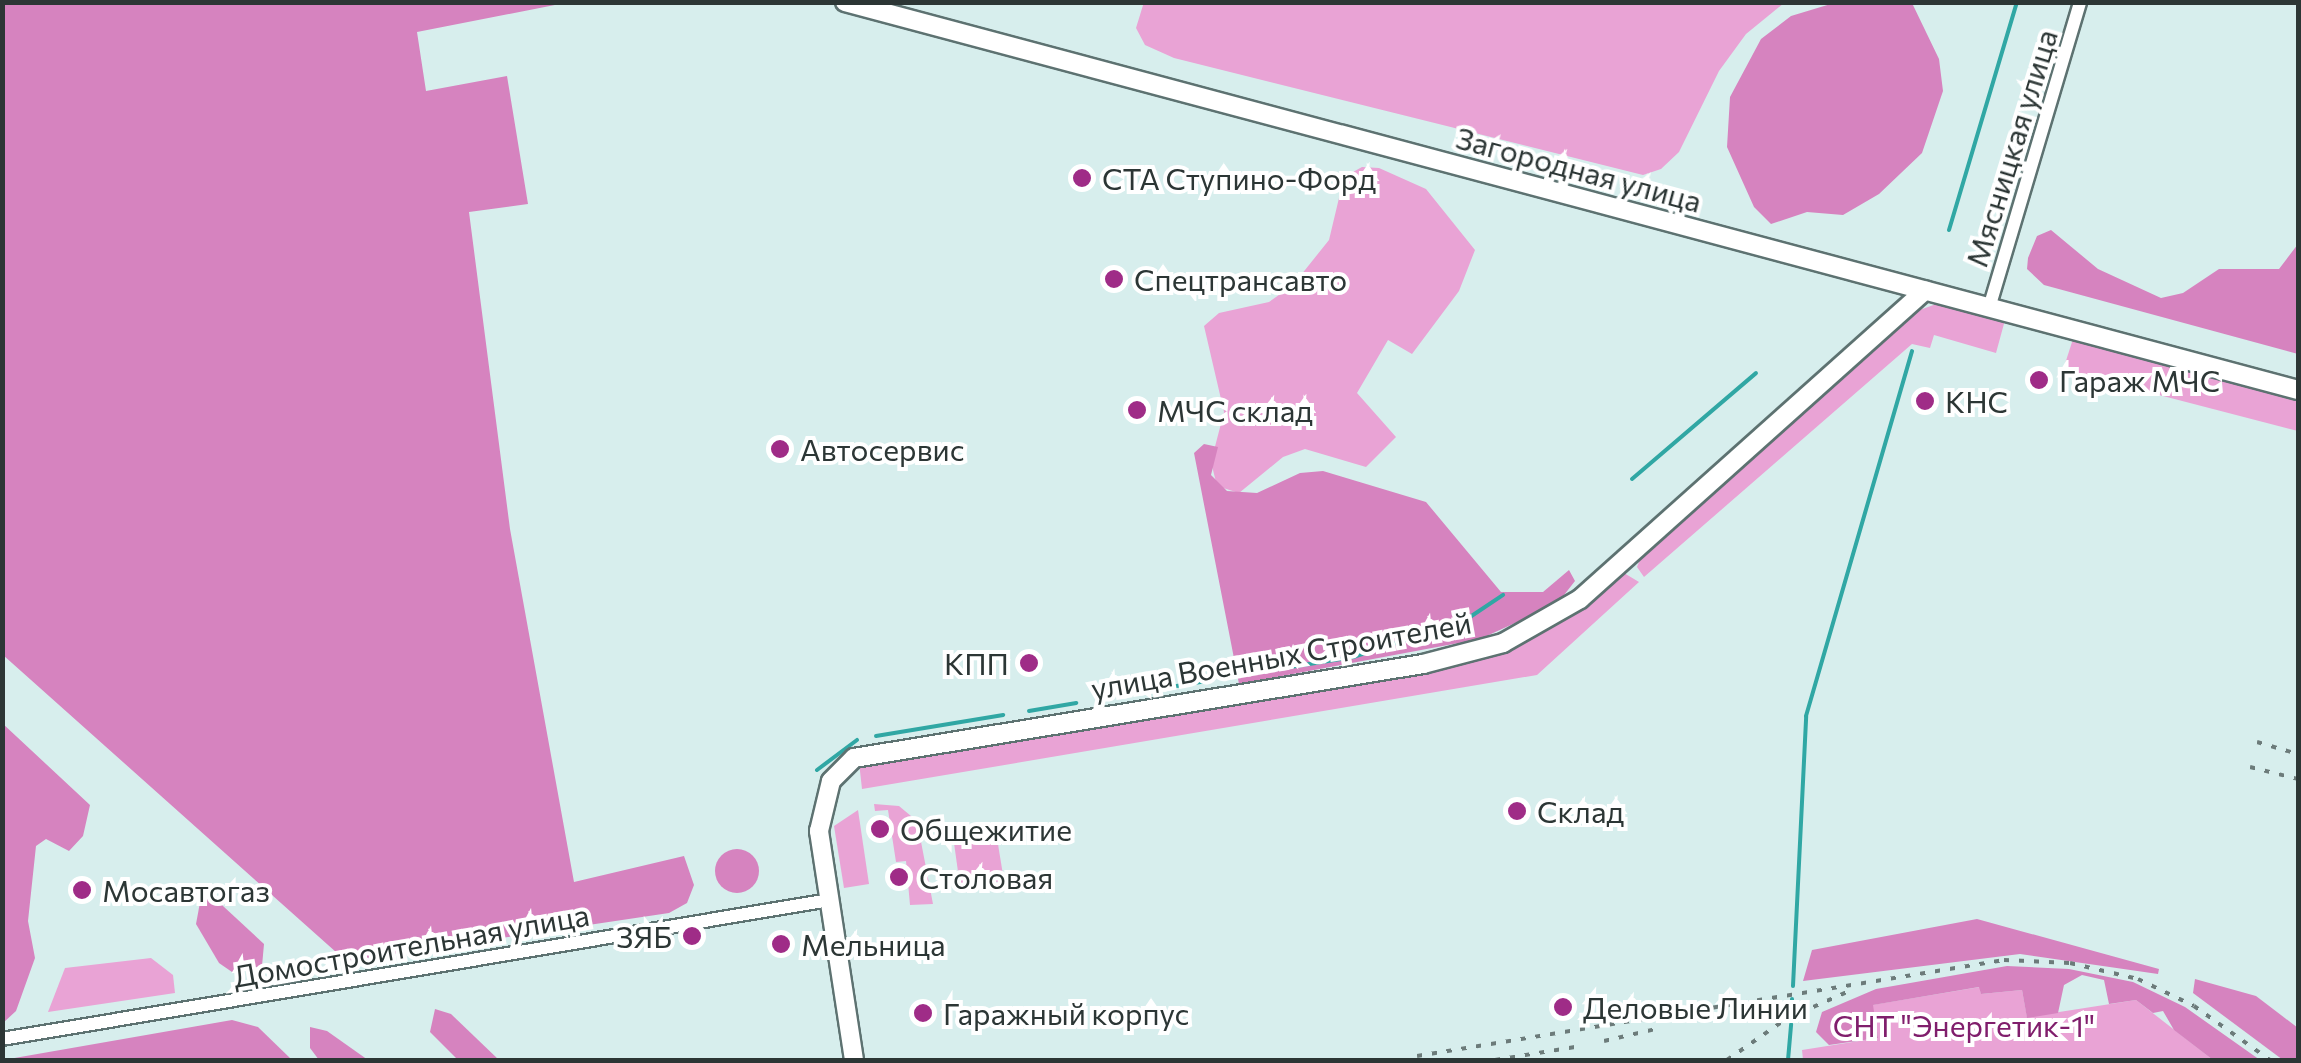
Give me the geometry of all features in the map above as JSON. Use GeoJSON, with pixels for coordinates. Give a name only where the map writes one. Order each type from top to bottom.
{"type":"FeatureCollection","features":[{"type":"Feature","properties":{"kind":"street","name":"Загородная улица"},"geometry":{"type":"LineString","coordinates":[[845,2],[2298,390]]}},
{"type":"Feature","properties":{"kind":"street","name":"Мясницкая улица"},"geometry":{"type":"LineString","coordinates":[[1990,308],[2080,2]]}},
{"type":"Feature","properties":{"kind":"street","name":"улица Военных Строителей"},"geometry":{"type":"LineString","coordinates":[[854,1060],[820,816],[831,781],[854,758],[1423,664],[1503,643],[1592,589],[1925,290]]}},
{"type":"Feature","properties":{"kind":"street","name":"Домостроительная улица"},"geometry":{"type":"LineString","coordinates":[[2,1039],[829,900]]}},
{"type":"Feature","properties":{"kind":"green space"},"geometry":{"type":"Polygon","coordinates":[[[1144,2],[1784,3],[1746,34],[1719,71],[1679,152],[1661,169],[1643,175],[1174,58],[1145,45],[1136,28],[1144,2]]]}},
{"type":"Feature","properties":{"kind":"green space"},"geometry":{"type":"Polygon","coordinates":[[[1362,167],[1379,168],[1426,189],[1475,250],[1459,291],[1412,354],[1388,340],[1357,393],[1396,437],[1366,467],[1305,449],[1283,457],[1239,493],[1217,486],[1211,462],[1224,412],[1204,326],[1219,313],[1269,302],[1293,285],[1329,240],[1344,177],[1362,167]]]}},
{"type":"Feature","properties":{"kind":"green space"},"geometry":{"type":"Polygon","coordinates":[[[1939,303],[2005,320],[1996,353],[1934,335],[1930,348],[1912,344],[1644,577],[1637,567],[1641,557],[1917,311],[1939,303]]]}},
{"type":"Feature","properties":{"kind":"green space"},"geometry":{"type":"Polygon","coordinates":[[[2073,339],[2298,400],[2298,431],[2063,370],[2073,339]]]}},
{"type":"Feature","properties":{"kind":"green space"},"geometry":{"type":"Polygon","coordinates":[[[1624,573],[1639,582],[1537,675],[862,789],[859,762],[1470,661],[1541,634],[1624,573]]]}},
{"type":"Feature","properties":{"kind":"green space"},"geometry":{"type":"Polygon","coordinates":[[[874,804],[899,806],[917,821],[933,904],[910,905],[906,861],[896,862],[888,810],[875,811],[874,804]]]}},
{"type":"Feature","properties":{"kind":"green space"},"geometry":{"type":"Polygon","coordinates":[[[858,810],[869,884],[844,888],[834,826],[858,810]]]}},
{"type":"Feature","properties":{"kind":"green space"},"geometry":{"type":"Polygon","coordinates":[[[996,832],[1004,881],[960,886],[954,843],[996,832]]]}},
{"type":"Feature","properties":{"kind":"green space"},"geometry":{"type":"Polygon","coordinates":[[[151,958],[173,975],[175,993],[48,1012],[65,968],[151,958]]]}},
{"type":"Feature","properties":{"kind":"green space","name":"СНТ \"Энергетик-1\""},"geometry":{"type":"Polygon","coordinates":[[[1980,987],[1981,994],[2022,990],[2027,1017],[2136,1000],[2213,1060],[1803,1060],[1802,1050],[1878,1038],[1872,1005],[1980,987]]]}},
{"type":"Feature","properties":{"kind":"shaded area"},"geometry":{"type":"Polygon","coordinates":[[[3,2],[565,3],[417,32],[426,91],[507,76],[528,204],[469,212],[510,529],[574,882],[684,856],[694,885],[687,903],[669,913],[346,961],[3,655],[3,2]]]}},
{"type":"Feature","properties":{"kind":"shaded area"},"geometry":{"type":"Polygon","coordinates":[[[1834,3],[1912,3],[1939,59],[1943,91],[1922,153],[1879,194],[1843,215],[1807,212],[1771,224],[1754,207],[1727,147],[1730,97],[1761,39],[1791,16],[1834,3]]]}},
{"type":"Feature","properties":{"kind":"shaded area"},"geometry":{"type":"Polygon","coordinates":[[[2051,230],[2098,269],[2161,298],[2183,293],[2219,269],[2279,269],[2298,244],[2298,354],[2044,285],[2027,269],[2028,258],[2037,236],[2051,230]]]}},
{"type":"Feature","properties":{"kind":"shaded area"},"geometry":{"type":"Polygon","coordinates":[[[1204,444],[1218,447],[1211,475],[1227,491],[1257,493],[1300,473],[1323,471],[1426,502],[1501,592],[1543,592],[1569,570],[1575,581],[1557,604],[1480,639],[1239,684],[1194,453],[1204,444]]]}},
{"type":"Feature","properties":{"kind":"shaded area"},"geometry":{"type":"Polygon","coordinates":[[[2,723],[90,805],[83,836],[69,851],[46,839],[36,846],[28,921],[35,958],[16,1011],[3,1023],[2,723]]]}},
{"type":"Feature","properties":{"kind":"shaded area"},"geometry":{"type":"Polygon","coordinates":[[[737,849],[753,855],[759,871],[753,887],[737,893],[721,887],[715,871],[721,855],[737,849]]]}},
{"type":"Feature","properties":{"kind":"shaded area"},"geometry":{"type":"Polygon","coordinates":[[[210,894],[264,944],[262,966],[232,972],[219,963],[196,924],[201,897],[210,894]]]}},
{"type":"Feature","properties":{"kind":"shaded area"},"geometry":{"type":"Polygon","coordinates":[[[1977,919],[2159,969],[2158,974],[2020,954],[1803,981],[1812,950],[1977,919]]]}},
{"type":"Feature","properties":{"kind":"shaded area"},"geometry":{"type":"Polygon","coordinates":[[[2007,966],[2069,969],[2133,982],[2185,1007],[2260,1060],[2213,1060],[2174,1030],[2163,1011],[2153,1013],[2136,1000],[2109,1004],[2104,980],[2082,975],[2064,985],[2058,1013],[2027,1018],[2022,990],[1981,994],[1979,987],[1873,1005],[1878,1038],[1829,1045],[1816,1032],[1822,1012],[1876,989],[2007,966]]]}},
{"type":"Feature","properties":{"kind":"shaded area"},"geometry":{"type":"Polygon","coordinates":[[[2195,979],[2256,996],[2298,1028],[2298,1060],[2283,1060],[2193,993],[2195,979]]]}},
{"type":"Feature","properties":{"kind":"shaded area"},"geometry":{"type":"Polygon","coordinates":[[[435,1009],[451,1014],[499,1060],[458,1060],[430,1032],[435,1009]]]}},
{"type":"Feature","properties":{"kind":"shaded area"},"geometry":{"type":"Polygon","coordinates":[[[232,1020],[258,1027],[292,1060],[3,1060],[232,1020]]]}},
{"type":"Feature","properties":{"kind":"shaded area"},"geometry":{"type":"Polygon","coordinates":[[[310,1027],[327,1031],[368,1060],[319,1060],[310,1048],[310,1027]]]}},
{"type":"Feature","properties":{"kind":"waterway"},"geometry":{"type":"LineString","coordinates":[[1949,230],[2017,2]]}},
{"type":"Feature","properties":{"kind":"waterway"},"geometry":{"type":"LineString","coordinates":[[1793,986],[1806,716],[1912,351]]}},
{"type":"Feature","properties":{"kind":"waterway"},"geometry":{"type":"LineString","coordinates":[[1632,479],[1756,373]]}},
{"type":"Feature","properties":{"kind":"waterway"},"geometry":{"type":"LineString","coordinates":[[1222,678],[1353,657],[1464,621],[1503,595]]}},
{"type":"Feature","properties":{"kind":"waterway"},"geometry":{"type":"LineString","coordinates":[[1147,691],[1206,681]]}},
{"type":"Feature","properties":{"kind":"waterway"},"geometry":{"type":"LineString","coordinates":[[1029,711],[1076,703]]}},
{"type":"Feature","properties":{"kind":"waterway"},"geometry":{"type":"LineString","coordinates":[[876,736],[1003,715]]}},
{"type":"Feature","properties":{"kind":"waterway"},"geometry":{"type":"LineString","coordinates":[[817,770],[857,740]]}},
{"type":"Feature","properties":{"kind":"waterway"},"geometry":{"type":"LineString","coordinates":[[1792,999],[1792,1009]]}},
{"type":"Feature","properties":{"kind":"waterway"},"geometry":{"type":"LineString","coordinates":[[1788,1060],[1791,1024]]}},
{"type":"Feature","properties":{"kind":"railway"},"geometry":{"type":"LineString","coordinates":[[2257,742],[2298,754]]}},
{"type":"Feature","properties":{"kind":"railway"},"geometry":{"type":"LineString","coordinates":[[2250,767],[2298,779]]}},
{"type":"Feature","properties":{"kind":"railway"},"geometry":{"type":"LineString","coordinates":[[1417,1056],[2004,960],[2070,963],[2138,979],[2194,1006],[2270,1060]]}},
{"type":"Feature","properties":{"kind":"railway"},"geometry":{"type":"LineString","coordinates":[[1727,1060],[1786,1019],[1847,992]]}},
{"type":"Feature","properties":{"kind":"railway"},"geometry":{"type":"LineString","coordinates":[[1604,1041],[1660,1028]]}},
{"type":"Feature","properties":{"kind":"railway"},"geometry":{"type":"LineString","coordinates":[[1495,1060],[1575,1047]]}},
{"type":"Feature","properties":{"kind":"place","name":"СТА Ступино-Форд"},"geometry":{"type":"Point","coordinates":[1082,178]}},
{"type":"Feature","properties":{"kind":"place","name":"Спецтрансавто"},"geometry":{"type":"Point","coordinates":[1114,279]}},
{"type":"Feature","properties":{"kind":"place","name":"Гараж МЧС"},"geometry":{"type":"Point","coordinates":[2039,380]}},
{"type":"Feature","properties":{"kind":"place","name":"КНС"},"geometry":{"type":"Point","coordinates":[1925,401]}},
{"type":"Feature","properties":{"kind":"place","name":"МЧС склад"},"geometry":{"type":"Point","coordinates":[1137,410]}},
{"type":"Feature","properties":{"kind":"place","name":"Автосервис"},"geometry":{"type":"Point","coordinates":[780,449]}},
{"type":"Feature","properties":{"kind":"place","name":"КПП"},"geometry":{"type":"Point","coordinates":[1029,663]}},
{"type":"Feature","properties":{"kind":"place","name":"Склад"},"geometry":{"type":"Point","coordinates":[1517,811]}},
{"type":"Feature","properties":{"kind":"place","name":"Общежитие"},"geometry":{"type":"Point","coordinates":[880,829]}},
{"type":"Feature","properties":{"kind":"place","name":"Столовая"},"geometry":{"type":"Point","coordinates":[899,877]}},
{"type":"Feature","properties":{"kind":"place","name":"Мосавтогаз"},"geometry":{"type":"Point","coordinates":[82,890]}},
{"type":"Feature","properties":{"kind":"place","name":"ЗЯБ"},"geometry":{"type":"Point","coordinates":[692,936]}},
{"type":"Feature","properties":{"kind":"place","name":"Мельница"},"geometry":{"type":"Point","coordinates":[781,944]}},
{"type":"Feature","properties":{"kind":"place","name":"Деловые Линии"},"geometry":{"type":"Point","coordinates":[1563,1007]}},
{"type":"Feature","properties":{"kind":"place","name":"Гаражный корпус"},"geometry":{"type":"Point","coordinates":[923,1013]}}]}
